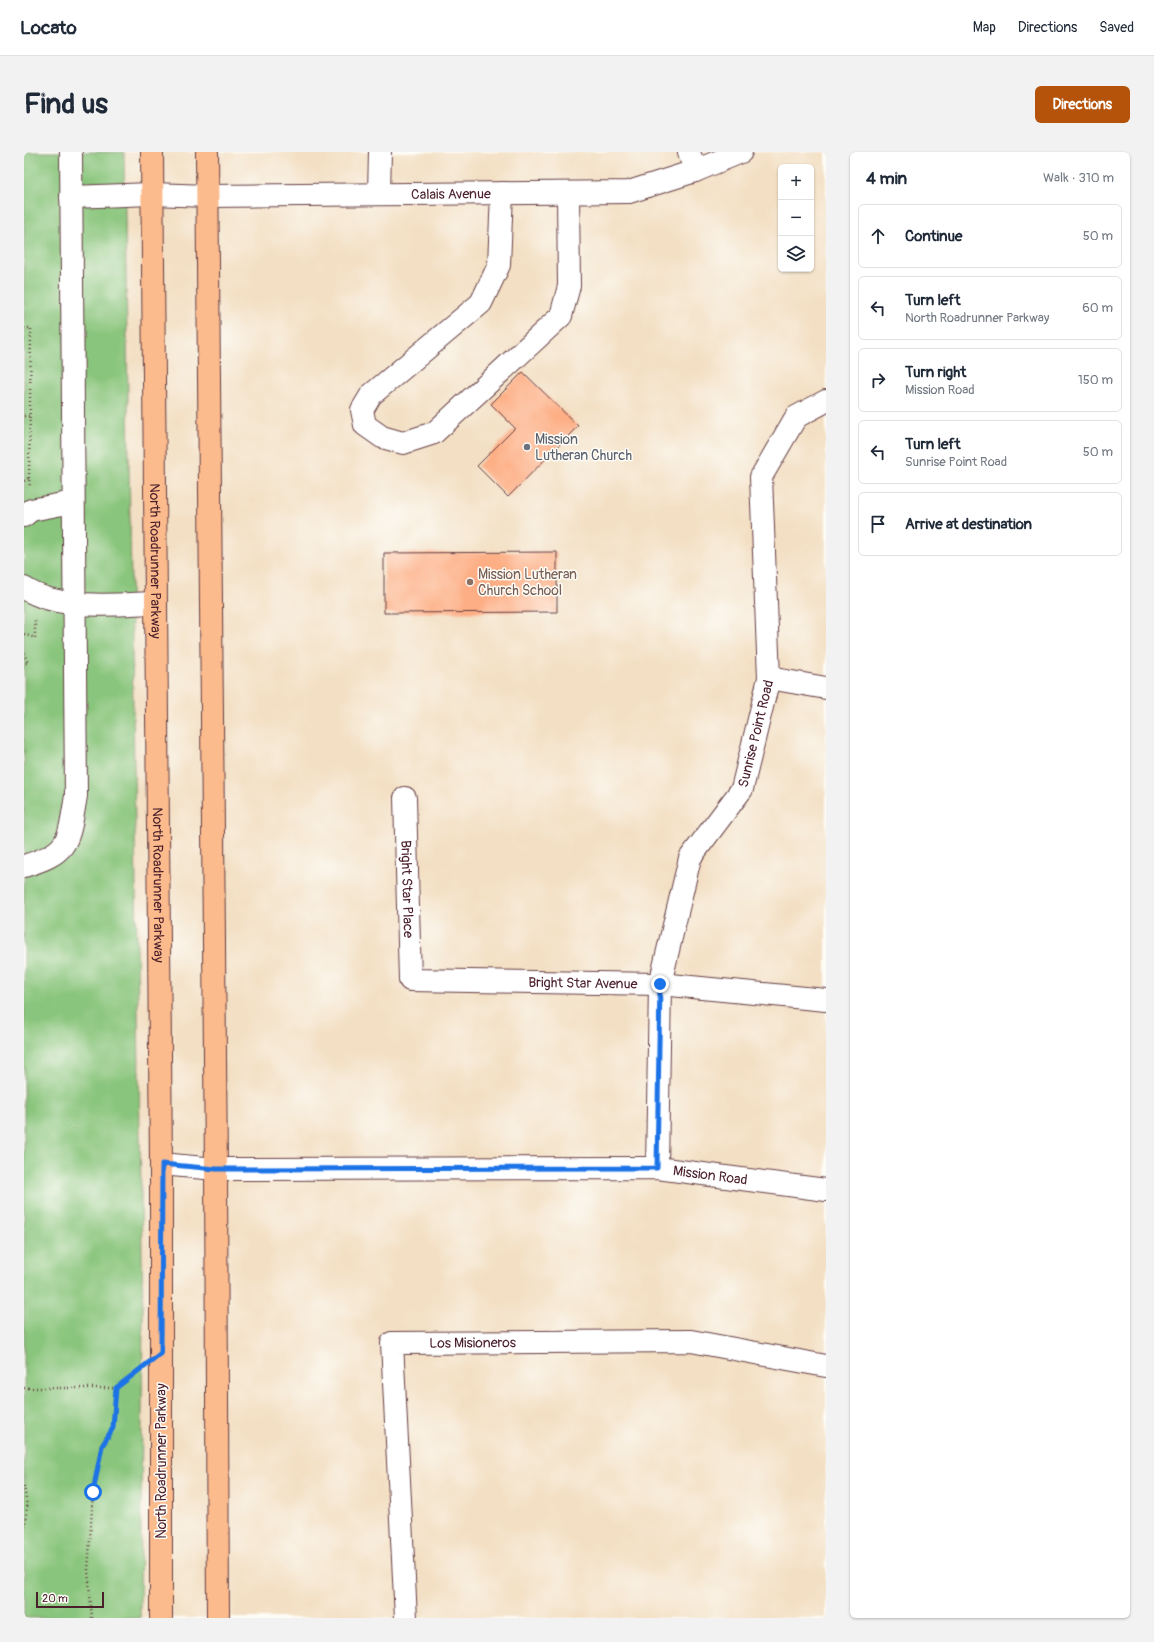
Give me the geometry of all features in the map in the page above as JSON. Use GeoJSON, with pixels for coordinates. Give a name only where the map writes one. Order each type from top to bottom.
{"type":"FeatureCollection","features":[{"type":"Feature","properties":{"kind":"main road","name":"North Roadrunner Parkway"},"geometry":{"type":"LineString","coordinates":[[152,152],[162,1164],[161,1618]]}},
{"type":"Feature","properties":{"kind":"main road"},"geometry":{"type":"LineString","coordinates":[[207,152],[216,1169],[218,1618]]}},
{"type":"Feature","properties":{"kind":"street"},"geometry":{"type":"LineString","coordinates":[[24,866],[44,860],[60,851],[70,833],[76,796],[71,152]]}},
{"type":"Feature","properties":{"kind":"street"},"geometry":{"type":"LineString","coordinates":[[379,193],[380,152]]}},
{"type":"Feature","properties":{"kind":"street","name":"Calais Avenue"},"geometry":{"type":"LineString","coordinates":[[71,197],[152,194],[208,196],[379,193],[628,192],[692,162],[741,152]]}},
{"type":"Feature","properties":{"kind":"street"},"geometry":{"type":"LineString","coordinates":[[502,193],[499,265],[481,302],[371,395],[362,410],[365,425],[382,437],[403,443],[434,433],[561,316],[568,286],[568,193]]}},
{"type":"Feature","properties":{"kind":"street","name":"Sunrise Point Road"},"geometry":{"type":"LineString","coordinates":[[657,1168],[660,984],[690,858],[742,789],[769,678],[761,477],[796,417],[826,401]]}},
{"type":"Feature","properties":{"kind":"street"},"geometry":{"type":"LineString","coordinates":[[24,516],[31,510],[73,502]]}},
{"type":"Feature","properties":{"kind":"street"},"geometry":{"type":"LineString","coordinates":[[29,592],[74,604],[156,603]]}},
{"type":"Feature","properties":{"kind":"street"},"geometry":{"type":"LineString","coordinates":[[769,678],[826,688]]}},
{"type":"Feature","properties":{"kind":"street","name":"Bright Star Place"},"geometry":{"type":"LineString","coordinates":[[405,798],[410,980]]}},
{"type":"Feature","properties":{"kind":"street","name":"Bright Star Avenue"},"geometry":{"type":"LineString","coordinates":[[410,980],[660,984],[826,1000]]}},
{"type":"Feature","properties":{"kind":"street","name":"Mission Road"},"geometry":{"type":"LineString","coordinates":[[162,1164],[216,1169],[657,1168],[826,1190]]}},
{"type":"Feature","properties":{"kind":"street","name":"Los Misioneros"},"geometry":{"type":"LineString","coordinates":[[406,1618],[392,1342],[691,1341],[826,1366]]}},
{"type":"Feature","properties":{"kind":"path"},"geometry":{"type":"LineString","coordinates":[[24,328],[31,328],[29,478]]}},
{"type":"Feature","properties":{"kind":"path"},"geometry":{"type":"LineString","coordinates":[[24,416],[30,416]]}},
{"type":"Feature","properties":{"kind":"path"},"geometry":{"type":"LineString","coordinates":[[24,634],[36,638],[29,592]]}},
{"type":"Feature","properties":{"kind":"path"},"geometry":{"type":"LineString","coordinates":[[24,653],[28,663],[24,663]]}},
{"type":"Feature","properties":{"kind":"path"},"geometry":{"type":"LineString","coordinates":[[24,1388],[116,1388],[161,1353]]}},
{"type":"Feature","properties":{"kind":"path"},"geometry":{"type":"LineString","coordinates":[[92,1618],[88,1571],[93,1492],[102,1446],[113,1428],[116,1388]]}},
{"type":"Feature","properties":{"kind":"path"},"geometry":{"type":"LineString","coordinates":[[24,1486],[27,1506],[24,1532]]}},
{"type":"Feature","properties":{"kind":"green space"},"geometry":{"type":"Polygon","coordinates":[[[24,152],[124,152],[143,1316],[140,1618],[24,1618],[24,152]]]}},
{"type":"Feature","properties":{"kind":"building","name":"Mission Lutheran Church"},"geometry":{"type":"Polygon","coordinates":[[[523,372],[578,426],[508,497],[477,466],[515,428],[491,404],[523,372]]]}},
{"type":"Feature","properties":{"kind":"building","name":"Mission Lutheran Church School"},"geometry":{"type":"Polygon","coordinates":[[[557,552],[557,612],[384,613],[384,553],[557,552]]]}},
{"type":"Feature","properties":{"kind":"place","name":"Mission Lutheran Church"},"geometry":{"type":"Point","coordinates":[527,447]}},
{"type":"Feature","properties":{"kind":"place","name":"Mission Lutheran Church School"},"geometry":{"type":"Point","coordinates":[470,582]}},
{"type":"Feature","properties":{"kind":"route"},"geometry":{"type":"LineString","coordinates":[[93,1492],[102,1446],[113,1428],[116,1388],[161,1353],[162,1164],[216,1169],[657,1168],[660,984]]}}]}
